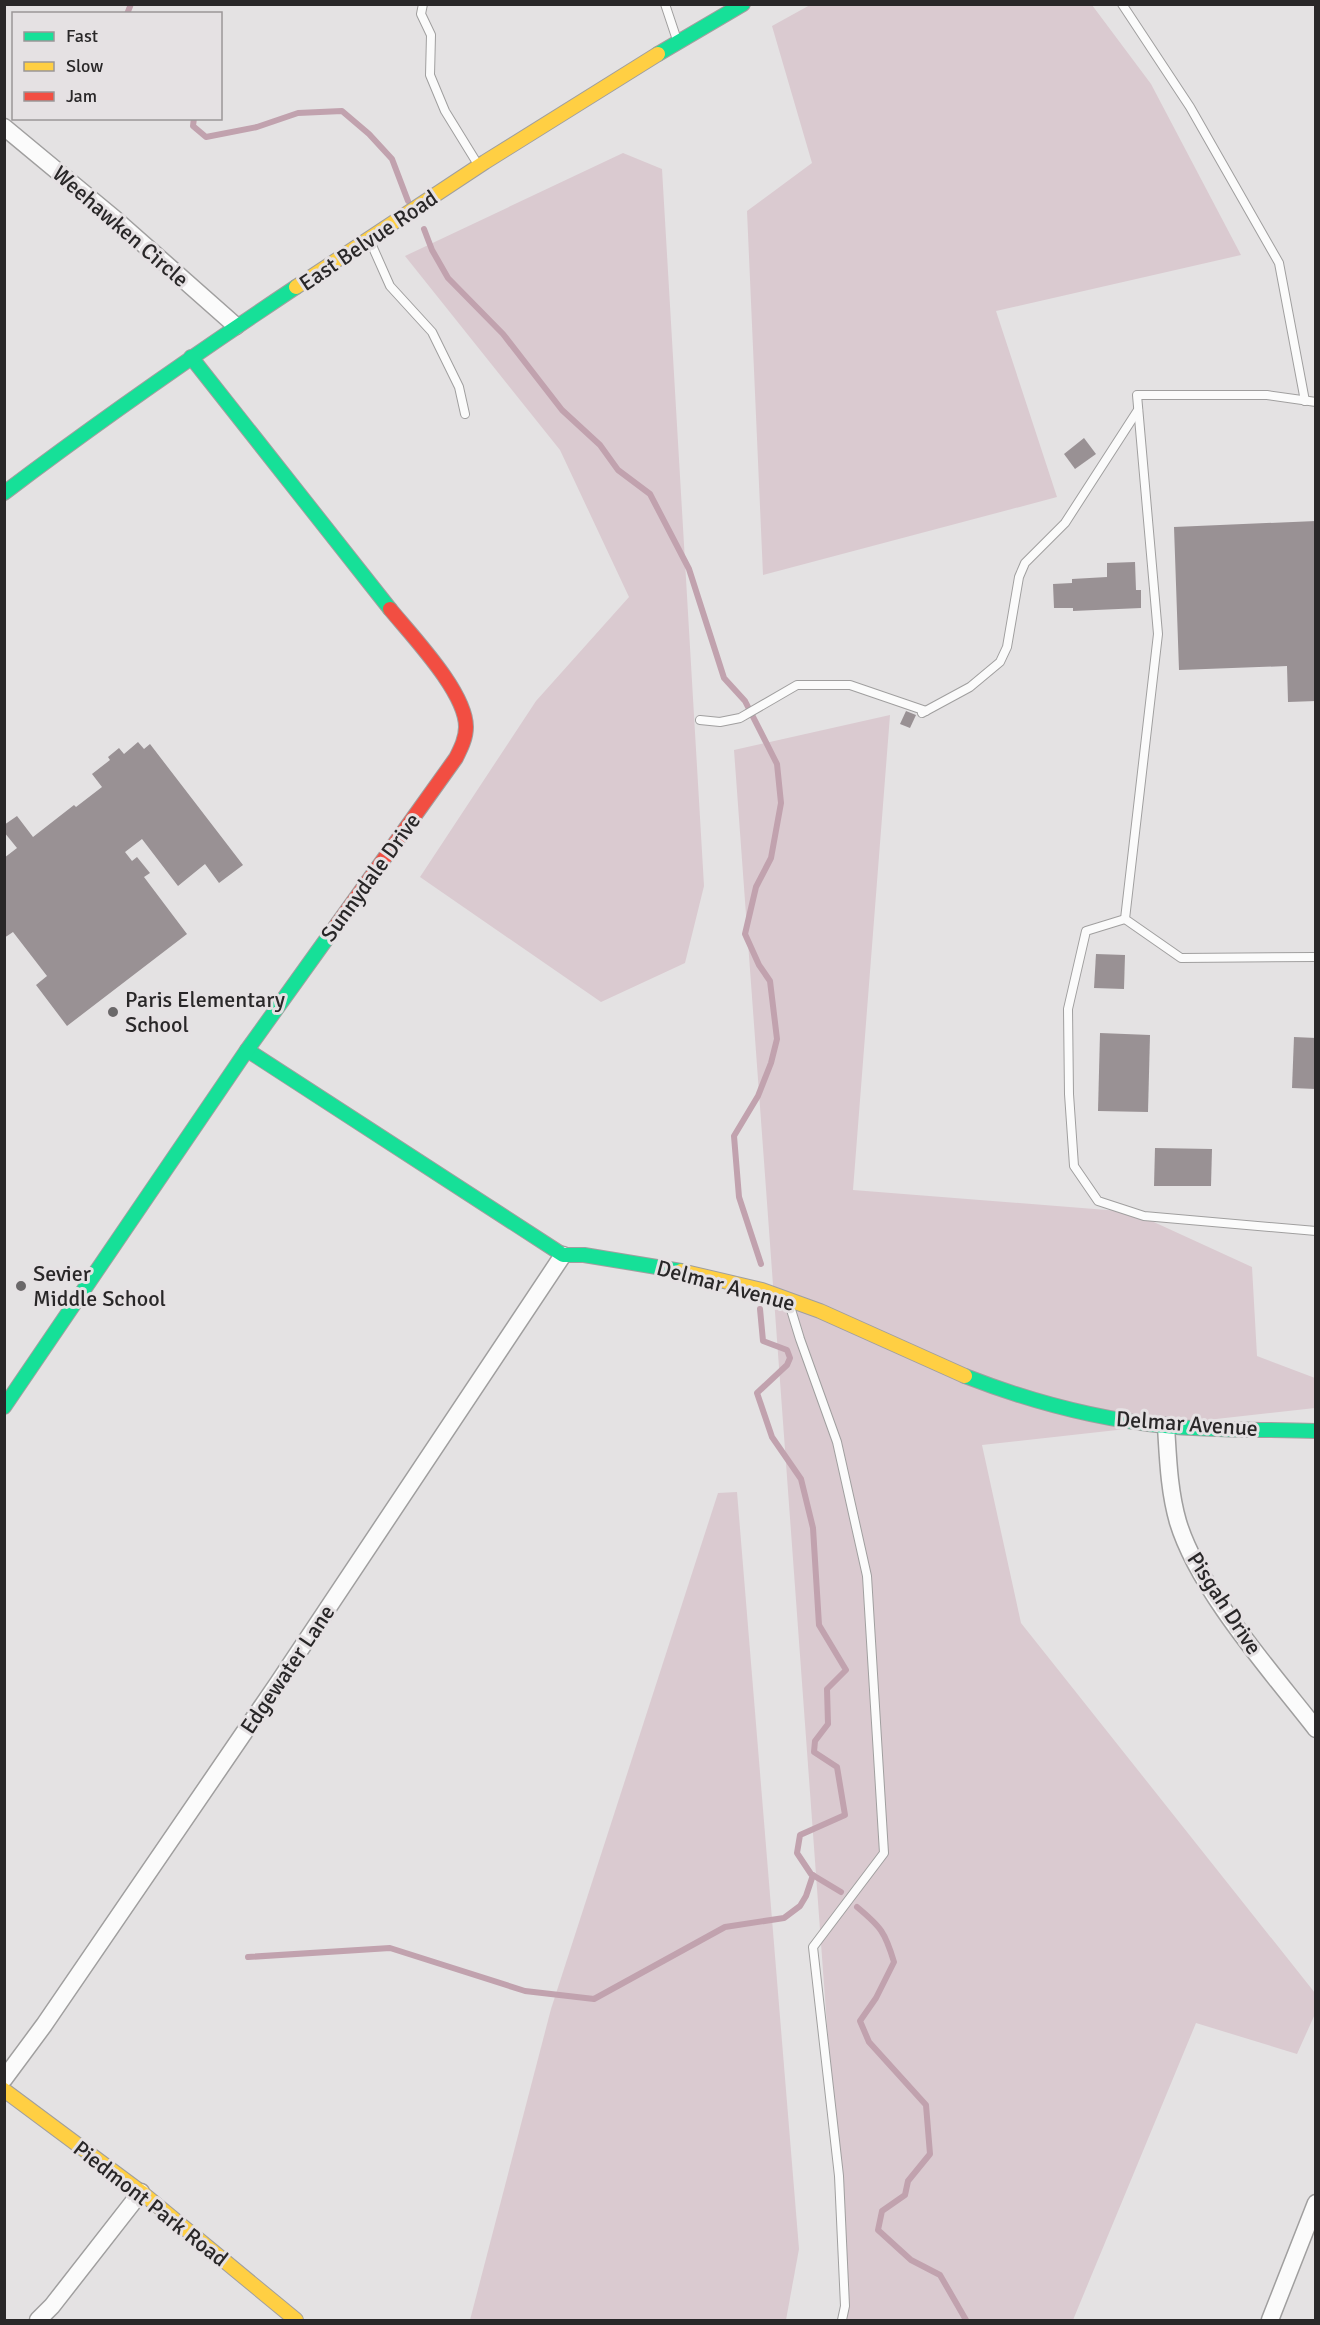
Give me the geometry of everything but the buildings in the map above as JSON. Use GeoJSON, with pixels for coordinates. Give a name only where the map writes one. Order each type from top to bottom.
{"type":"FeatureCollection","features":[{"type":"Feature","properties":{"kind":"street","name":"East Belvue Road"},"geometry":{"type":"LineString","coordinates":[[4,493],[67,445],[236,326],[478,166],[597,91],[743,4]]}},
{"type":"Feature","properties":{"kind":"street","name":"Weehawken Circle"},"geometry":{"type":"LineString","coordinates":[[4,127],[115,219],[236,326]]}},
{"type":"Feature","properties":{"kind":"street","name":"Sunnydale Drive"},"geometry":{"type":"LineString","coordinates":[[4,1407],[247,1050],[464,746],[467,728],[460,703],[444,677],[191,357]]}},
{"type":"Feature","properties":{"kind":"street"},"geometry":{"type":"LineString","coordinates":[[247,1050],[563,1255]]}},
{"type":"Feature","properties":{"kind":"street","name":"Delmar Avenue"},"geometry":{"type":"LineString","coordinates":[[563,1255],[584,1255],[666,1268],[762,1290],[1009,1393],[1096,1416],[1166,1426],[1316,1431]]}},
{"type":"Feature","properties":{"kind":"street","name":"Edgewater Lane"},"geometry":{"type":"LineString","coordinates":[[4,2079],[44,2025],[278,1683],[563,1255]]}},
{"type":"Feature","properties":{"kind":"street","name":"Pisgah Drive"},"geometry":{"type":"LineString","coordinates":[[1166,1426],[1170,1482],[1175,1510],[1182,1533],[1196,1564],[1234,1622],[1316,1729]]}},
{"type":"Feature","properties":{"kind":"street","name":"Piedmont Park Road"},"geometry":{"type":"LineString","coordinates":[[4,2090],[141,2192],[296,2320]]}},
{"type":"Feature","properties":{"kind":"street"},"geometry":{"type":"LineString","coordinates":[[38,2320],[52,2306],[141,2192]]}},
{"type":"Feature","properties":{"kind":"street"},"geometry":{"type":"LineString","coordinates":[[1270,2320],[1316,2203]]}},
{"type":"Feature","properties":{"kind":"lane"},"geometry":{"type":"LineString","coordinates":[[423,4],[421,14],[431,35],[430,75],[445,111],[478,166]]}},
{"type":"Feature","properties":{"kind":"lane"},"geometry":{"type":"LineString","coordinates":[[665,4],[678,43]]}},
{"type":"Feature","properties":{"kind":"lane"},"geometry":{"type":"LineString","coordinates":[[1122,4],[1190,107],[1279,263],[1305,400]]}},
{"type":"Feature","properties":{"kind":"lane"},"geometry":{"type":"LineString","coordinates":[[369,240],[390,286],[432,332],[459,387],[465,414]]}},
{"type":"Feature","properties":{"kind":"lane"},"geometry":{"type":"LineString","coordinates":[[1125,919],[1158,634],[1137,395],[1267,395],[1316,402]]}},
{"type":"Feature","properties":{"kind":"lane"},"geometry":{"type":"LineString","coordinates":[[700,720],[720,722],[740,718],[797,685],[850,685],[924,712],[970,687],[1000,662],[1007,647],[1019,577],[1025,563],[1065,524],[1138,410]]}},
{"type":"Feature","properties":{"kind":"lane"},"geometry":{"type":"LineString","coordinates":[[1125,919],[1181,958],[1316,957]]}},
{"type":"Feature","properties":{"kind":"lane"},"geometry":{"type":"LineString","coordinates":[[1125,919],[1086,931],[1068,1009],[1069,1094],[1074,1166],[1098,1201],[1144,1216],[1316,1231]]}},
{"type":"Feature","properties":{"kind":"lane"},"geometry":{"type":"LineString","coordinates":[[788,1299],[837,1442],[867,1576],[884,1853],[813,1947],[839,2176],[845,2306],[842,2320]]}},
{"type":"Feature","properties":{"kind":"shaded area"},"geometry":{"type":"Polygon","coordinates":[[[810,5],[1092,5],[1151,84],[1241,255],[996,311],[1057,497],[763,575],[747,211],[812,163],[772,26],[810,5]]]}},
{"type":"Feature","properties":{"kind":"shaded area"},"geometry":{"type":"Polygon","coordinates":[[[623,153],[662,169],[704,886],[685,963],[601,1002],[420,877],[536,701],[629,597],[560,450],[405,256],[623,153]]]}},
{"type":"Feature","properties":{"kind":"shaded area"},"geometry":{"type":"Polygon","coordinates":[[[890,715],[853,1190],[1132,1212],[1252,1267],[1257,1356],[1315,1378],[1315,1408],[982,1445],[1021,1623],[1315,1993],[1315,2014],[1297,2054],[1196,2023],[1073,2320],[841,2320],[846,2286],[734,750],[890,715]]]}},
{"type":"Feature","properties":{"kind":"shaded area"},"geometry":{"type":"Polygon","coordinates":[[[737,1492],[799,2249],[786,2320],[470,2320],[551,2009],[718,1493],[737,1492]]]}},
{"type":"Feature","properties":{"kind":"waterway"},"geometry":{"type":"LineString","coordinates":[[128,12],[131,4]]}},
{"type":"Feature","properties":{"kind":"waterway"},"geometry":{"type":"LineString","coordinates":[[194,120],[193,126],[206,137],[257,127],[298,113],[342,111],[369,134],[392,159],[408,201]]}},
{"type":"Feature","properties":{"kind":"waterway"},"geometry":{"type":"LineString","coordinates":[[424,229],[432,250],[448,278],[503,334],[562,410],[600,445],[618,470],[650,494],[689,569],[724,678],[745,701],[777,764],[781,803],[771,858],[756,887],[745,934],[759,965],[770,981],[777,1039],[771,1063],[758,1096],[734,1136],[739,1197],[761,1264]]}},
{"type":"Feature","properties":{"kind":"waterway"},"geometry":{"type":"LineString","coordinates":[[760,1309],[763,1341],[787,1350],[790,1358],[787,1365],[757,1393],[772,1437],[801,1479],[813,1528],[819,1625],[846,1670],[827,1689],[828,1724],[815,1741],[814,1752],[837,1767],[845,1815],[800,1835],[797,1853],[811,1874],[841,1892]]}},
{"type":"Feature","properties":{"kind":"waterway"},"geometry":{"type":"LineString","coordinates":[[248,1957],[390,1948],[525,1991],[594,1999],[725,1927],[784,1918],[800,1906],[813,1875]]}},
{"type":"Feature","properties":{"kind":"waterway"},"geometry":{"type":"LineString","coordinates":[[857,1907],[881,1931],[894,1962],[876,1998],[860,2021],[869,2042],[926,2105],[930,2154],[908,2181],[905,2195],[882,2211],[878,2230],[911,2260],[940,2275],[966,2320]]}},
{"type":"Feature","properties":{"kind":"traffic: fast"},"geometry":{"type":"LineString","coordinates":[[658,54],[743,4]]}},
{"type":"Feature","properties":{"kind":"traffic: fast"},"geometry":{"type":"LineString","coordinates":[[4,493],[148,388],[296,287]]}},
{"type":"Feature","properties":{"kind":"traffic: fast"},"geometry":{"type":"LineString","coordinates":[[191,357],[390,609]]}},
{"type":"Feature","properties":{"kind":"traffic: fast"},"geometry":{"type":"LineString","coordinates":[[4,1407],[247,1050],[333,930]]}},
{"type":"Feature","properties":{"kind":"traffic: fast"},"geometry":{"type":"LineString","coordinates":[[247,1050],[563,1255],[584,1255],[681,1271]]}},
{"type":"Feature","properties":{"kind":"traffic: fast"},"geometry":{"type":"LineString","coordinates":[[965,1376],[1063,1408],[1139,1423],[1202,1429],[1316,1431]]}},
{"type":"Feature","properties":{"kind":"traffic: slow"},"geometry":{"type":"LineString","coordinates":[[296,287],[485,162],[658,54]]}},
{"type":"Feature","properties":{"kind":"traffic: slow"},"geometry":{"type":"LineString","coordinates":[[681,1271],[762,1290],[820,1311],[965,1376]]}},
{"type":"Feature","properties":{"kind":"traffic: slow"},"geometry":{"type":"LineString","coordinates":[[4,2090],[141,2192],[296,2320]]}},
{"type":"Feature","properties":{"kind":"traffic: jam"},"geometry":{"type":"LineString","coordinates":[[333,930],[456,758],[465,735],[464,713],[448,681],[390,609]]}},
{"type":"Feature","properties":{"kind":"place","name":"Paris Elementary School"},"geometry":{"type":"Point","coordinates":[113,1012]}},
{"type":"Feature","properties":{"kind":"place","name":"Sevier Middle School"},"geometry":{"type":"Point","coordinates":[21,1286]}}]}
